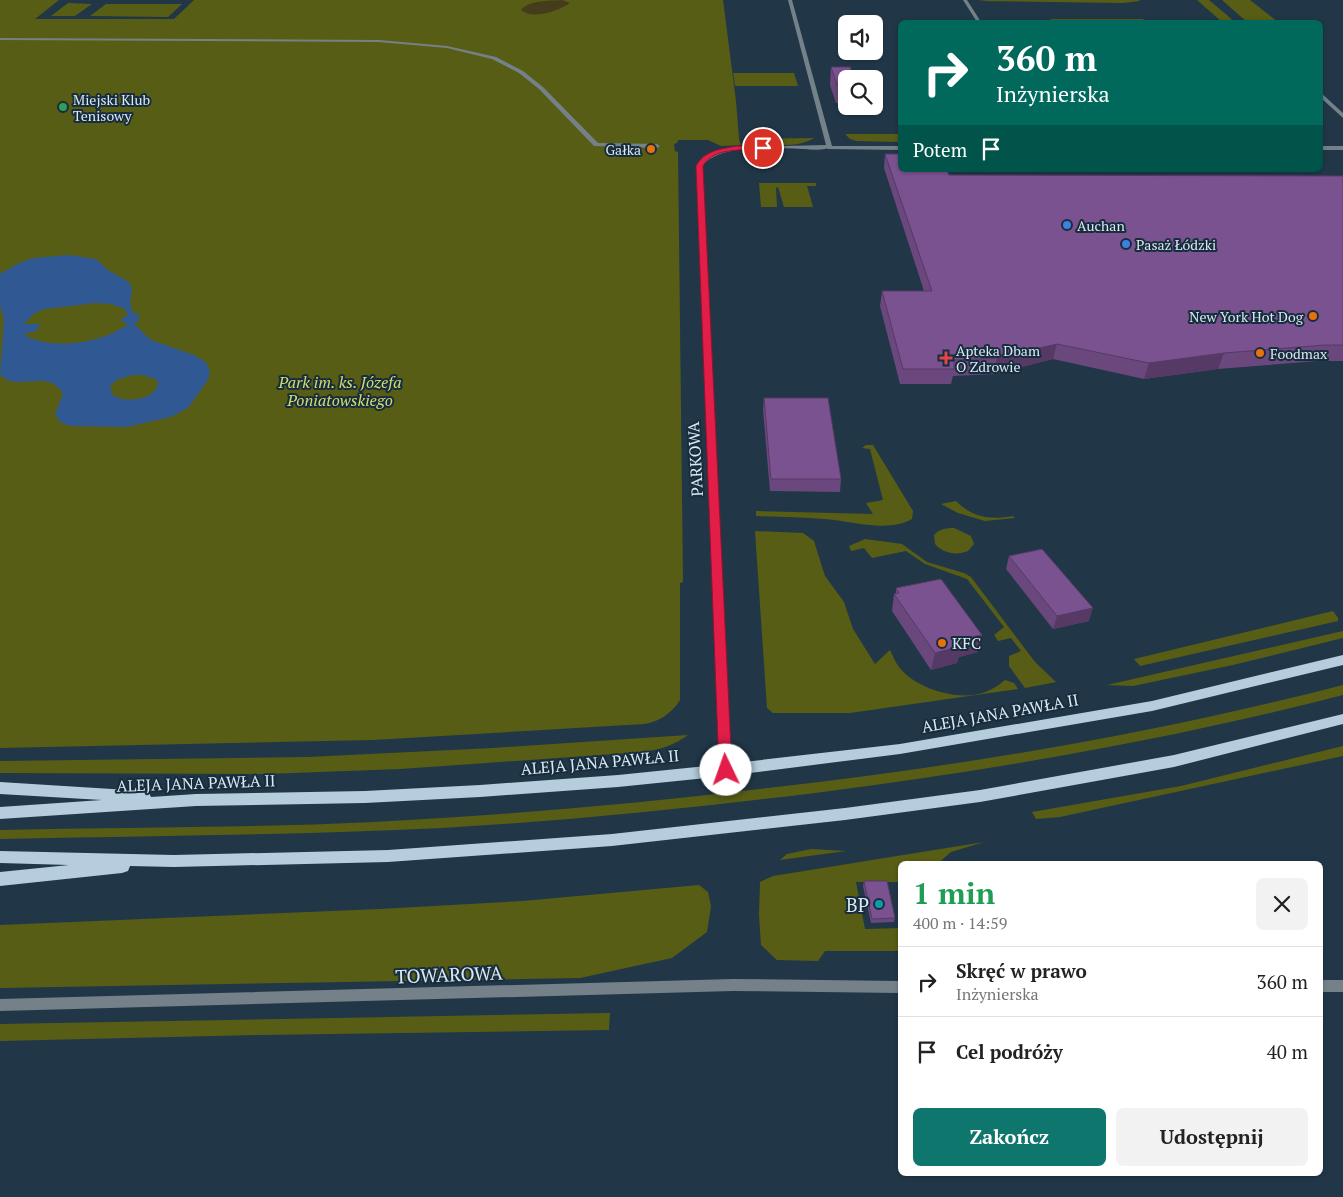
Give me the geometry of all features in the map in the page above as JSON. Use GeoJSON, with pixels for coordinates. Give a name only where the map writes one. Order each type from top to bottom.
{"type":"FeatureCollection","features":[{"type":"Feature","properties":{"kind":"main road","name":"ALEJA JANA PAWŁA II"},"geometry":{"type":"LineString","coordinates":[[0,813],[196,800],[365,797],[480,791],[618,781],[726,770],[900,749],[1152,706],[1343,660]]}},
{"type":"Feature","properties":{"kind":"main road"},"geometry":{"type":"LineString","coordinates":[[0,857],[174,861],[388,856],[494,850],[612,840],[826,816],[980,796],[1174,760],[1343,719]]}},
{"type":"Feature","properties":{"kind":"main road"},"geometry":{"type":"LineString","coordinates":[[0,788],[196,800]]}},
{"type":"Feature","properties":{"kind":"main road"},"geometry":{"type":"LineString","coordinates":[[0,880],[174,861]]}},
{"type":"Feature","properties":{"kind":"street"},"geometry":{"type":"LineString","coordinates":[[790,0],[828,147],[898,148]]}},
{"type":"Feature","properties":{"kind":"street"},"geometry":{"type":"LineString","coordinates":[[965,0],[978,20]]}},
{"type":"Feature","properties":{"kind":"street"},"geometry":{"type":"LineString","coordinates":[[0,39],[360,40],[447,47],[494,58],[521,72],[541,88],[596,144],[657,146]]}},
{"type":"Feature","properties":{"kind":"street"},"geometry":{"type":"LineString","coordinates":[[1323,97],[1343,116]]}},
{"type":"Feature","properties":{"kind":"street","name":"PARKOWA"},"geometry":{"type":"LineString","coordinates":[[726,770],[699,166],[704,158],[712,154],[737,148],[828,147]]}},
{"type":"Feature","properties":{"kind":"street"},"geometry":{"type":"LineString","coordinates":[[1323,148],[1343,148]]}},
{"type":"Feature","properties":{"kind":"street","name":"TOWAROWA"},"geometry":{"type":"LineString","coordinates":[[0,1005],[733,986],[898,987]]}},
{"type":"Feature","properties":{"kind":"street"},"geometry":{"type":"LineString","coordinates":[[1323,986],[1343,986]]}},
{"type":"Feature","properties":{"kind":"green space","name":"Park im. ks. Józefa Poniatowskiego"},"geometry":{"type":"Polygon","coordinates":[[[0,0],[59,0],[35,19],[174,19],[194,0],[723,0],[741,145],[721,146],[708,140],[678,140],[674,144],[675,151],[678,152],[683,582],[680,583],[680,700],[673,709],[660,719],[644,724],[373,740],[0,748],[0,0]]]}},
{"type":"Feature","properties":{"kind":"green space"},"geometry":{"type":"Polygon","coordinates":[[[1197,0],[1209,0],[1233,20],[1220,20],[1197,0]]]}},
{"type":"Feature","properties":{"kind":"green space"},"geometry":{"type":"Polygon","coordinates":[[[1222,0],[1250,0],[1275,20],[1245,20],[1222,0]]]}},
{"type":"Feature","properties":{"kind":"green space"},"geometry":{"type":"Polygon","coordinates":[[[978,1],[1140,1],[1123,3],[978,1]]]}},
{"type":"Feature","properties":{"kind":"green space"},"geometry":{"type":"Polygon","coordinates":[[[68,3],[92,4],[75,16],[51,16],[68,3]]]}},
{"type":"Feature","properties":{"kind":"green space"},"geometry":{"type":"Polygon","coordinates":[[[106,4],[182,4],[168,17],[90,16],[106,4]]]}},
{"type":"Feature","properties":{"kind":"green space"},"geometry":{"type":"Polygon","coordinates":[[[1050,19],[1144,20],[1133,20],[1050,19]]]}},
{"type":"Feature","properties":{"kind":"green space"},"geometry":{"type":"Polygon","coordinates":[[[733,73],[794,73],[798,86],[735,86],[733,73]]]}},
{"type":"Feature","properties":{"kind":"green space"},"geometry":{"type":"Polygon","coordinates":[[[845,134],[898,134],[898,142],[856,141],[850,139],[845,134]]]}},
{"type":"Feature","properties":{"kind":"green space"},"geometry":{"type":"Polygon","coordinates":[[[814,138],[792,145],[748,143],[748,139],[814,138]]]}},
{"type":"Feature","properties":{"kind":"green space"},"geometry":{"type":"Polygon","coordinates":[[[759,183],[816,183],[816,186],[807,186],[813,207],[784,207],[778,187],[776,188],[777,207],[761,207],[759,183]]]}},
{"type":"Feature","properties":{"kind":"green space"},"geometry":{"type":"Polygon","coordinates":[[[866,445],[873,445],[913,511],[912,519],[902,523],[881,526],[825,519],[756,516],[756,511],[873,514],[866,503],[883,500],[870,449],[862,448],[866,445]]]}},
{"type":"Feature","properties":{"kind":"green space"},"geometry":{"type":"Polygon","coordinates":[[[956,501],[962,507],[976,514],[997,518],[1013,516],[1015,518],[985,521],[958,513],[941,504],[956,501]]]}},
{"type":"Feature","properties":{"kind":"green space"},"geometry":{"type":"Polygon","coordinates":[[[954,528],[971,536],[974,544],[968,551],[950,553],[942,550],[935,544],[934,535],[938,531],[954,528]]]}},
{"type":"Feature","properties":{"kind":"green space"},"geometry":{"type":"Polygon","coordinates":[[[755,531],[803,533],[814,541],[825,576],[844,602],[853,629],[875,664],[890,650],[899,667],[914,680],[933,690],[954,695],[983,693],[1005,680],[1014,683],[1018,689],[850,713],[773,713],[767,708],[755,531]]]}},
{"type":"Feature","properties":{"kind":"green space"},"geometry":{"type":"Polygon","coordinates":[[[865,539],[902,544],[927,562],[964,573],[971,577],[1035,662],[1056,682],[1025,688],[1009,666],[1009,656],[1021,651],[1011,638],[998,641],[994,635],[1004,627],[967,579],[925,564],[906,551],[872,558],[864,548],[851,551],[849,546],[865,539]]]}},
{"type":"Feature","properties":{"kind":"green space"},"geometry":{"type":"Polygon","coordinates":[[[1333,611],[1338,621],[1140,666],[1134,659],[1333,611]]]}},
{"type":"Feature","properties":{"kind":"green space"},"geometry":{"type":"Polygon","coordinates":[[[1343,631],[1343,638],[1233,665],[1133,686],[1107,685],[1343,631]]]}},
{"type":"Feature","properties":{"kind":"green space"},"geometry":{"type":"Polygon","coordinates":[[[1343,685],[1343,695],[1146,740],[1014,764],[768,799],[582,818],[442,828],[276,834],[0,839],[0,830],[374,822],[473,816],[719,794],[913,770],[1057,747],[1201,719],[1343,685]]]}},
{"type":"Feature","properties":{"kind":"green space"},"geometry":{"type":"Polygon","coordinates":[[[688,735],[668,746],[644,752],[400,769],[266,774],[0,773],[0,761],[308,757],[493,748],[688,735]]]}},
{"type":"Feature","properties":{"kind":"green space"},"geometry":{"type":"Polygon","coordinates":[[[1343,746],[1343,756],[1060,817],[1036,819],[1032,812],[1181,786],[1343,746]]]}},
{"type":"Feature","properties":{"kind":"green space"},"geometry":{"type":"Polygon","coordinates":[[[984,842],[951,852],[940,861],[898,861],[898,882],[856,882],[865,929],[898,928],[898,951],[825,951],[818,961],[777,960],[761,945],[759,915],[760,882],[773,876],[984,842]]]}},
{"type":"Feature","properties":{"kind":"green space"},"geometry":{"type":"Polygon","coordinates":[[[811,849],[846,851],[780,860],[787,854],[811,849]]]}},
{"type":"Feature","properties":{"kind":"green space"},"geometry":{"type":"Polygon","coordinates":[[[699,885],[708,892],[711,906],[707,932],[672,958],[580,978],[0,988],[0,925],[523,901],[699,885]]]}},
{"type":"Feature","properties":{"kind":"green space"},"geometry":{"type":"Polygon","coordinates":[[[610,1013],[609,1030],[0,1041],[0,1024],[610,1013]]]}},
{"type":"Feature","properties":{"kind":"sand"},"geometry":{"type":"Polygon","coordinates":[[[562,0],[570,3],[546,13],[532,14],[521,10],[529,4],[562,0]]]}},
{"type":"Feature","properties":{"kind":"water"},"geometry":{"type":"Polygon","coordinates":[[[69,255],[96,259],[108,270],[129,282],[132,289],[130,303],[133,313],[139,314],[139,321],[134,324],[151,340],[194,355],[206,362],[210,372],[208,380],[188,408],[171,417],[126,427],[70,426],[60,422],[55,414],[63,394],[57,386],[41,381],[14,382],[0,374],[4,320],[0,305],[0,274],[17,264],[33,258],[69,255]],[[95,303],[45,309],[35,313],[24,324],[40,324],[37,330],[24,335],[49,343],[77,343],[105,336],[118,331],[128,324],[121,321],[122,318],[128,315],[125,309],[111,304],[95,303]],[[132,375],[116,380],[110,387],[113,395],[118,398],[140,399],[152,393],[156,388],[158,382],[156,379],[142,375],[132,375]]]}},
{"type":"Feature","properties":{"kind":"building"},"geometry":{"type":"Polygon","coordinates":[[[831,67],[850,67],[851,70],[838,70],[837,85],[831,67]]]}},
{"type":"Feature","properties":{"kind":"building","name":"Pasaż Łódzki"},"geometry":{"type":"Polygon","coordinates":[[[885,154],[898,154],[898,172],[948,172],[949,175],[1343,176],[1343,345],[1224,353],[1149,363],[1057,344],[997,358],[954,360],[954,369],[903,369],[882,291],[932,291],[885,154]]]}},
{"type":"Feature","properties":{"kind":"building"},"geometry":{"type":"Polygon","coordinates":[[[764,398],[828,398],[841,479],[771,479],[764,398]]]}},
{"type":"Feature","properties":{"kind":"building"},"geometry":{"type":"Polygon","coordinates":[[[1042,549],[1093,608],[1057,616],[1009,556],[1042,549]]]}},
{"type":"Feature","properties":{"kind":"building"},"geometry":{"type":"Polygon","coordinates":[[[941,579],[982,635],[957,640],[961,646],[935,653],[894,594],[899,593],[896,588],[941,579]]]}},
{"type":"Feature","properties":{"kind":"building","name":"BP"},"geometry":{"type":"Polygon","coordinates":[[[864,881],[887,881],[895,918],[872,919],[864,881]]]}},
{"type":"Feature","properties":{"kind":"place","name":"Miejski Klub Tenisowy"},"geometry":{"type":"Point","coordinates":[63,107]}},
{"type":"Feature","properties":{"kind":"place","name":"Gałka"},"geometry":{"type":"Point","coordinates":[651,149]}},
{"type":"Feature","properties":{"kind":"place","name":"Auchan"},"geometry":{"type":"Point","coordinates":[1067,225]}},
{"type":"Feature","properties":{"kind":"place","name":"Pasaż Łódzki"},"geometry":{"type":"Point","coordinates":[1126,244]}},
{"type":"Feature","properties":{"kind":"place","name":"New York Hot Dog"},"geometry":{"type":"Point","coordinates":[1313,316]}},
{"type":"Feature","properties":{"kind":"place","name":"Foodmax"},"geometry":{"type":"Point","coordinates":[1260,353]}},
{"type":"Feature","properties":{"kind":"place","name":"Apteka Dbam O Zdrowie"},"geometry":{"type":"Point","coordinates":[946,358]}},
{"type":"Feature","properties":{"kind":"place","name":"KFC"},"geometry":{"type":"Point","coordinates":[942,643]}},
{"type":"Feature","properties":{"kind":"place","name":"BP"},"geometry":{"type":"Point","coordinates":[879,904]}},
{"type":"Feature","properties":{"kind":"route"},"geometry":{"type":"LineString","coordinates":[[726,770],[699,166],[704,158],[717,152],[737,148],[763,148]]}}]}
